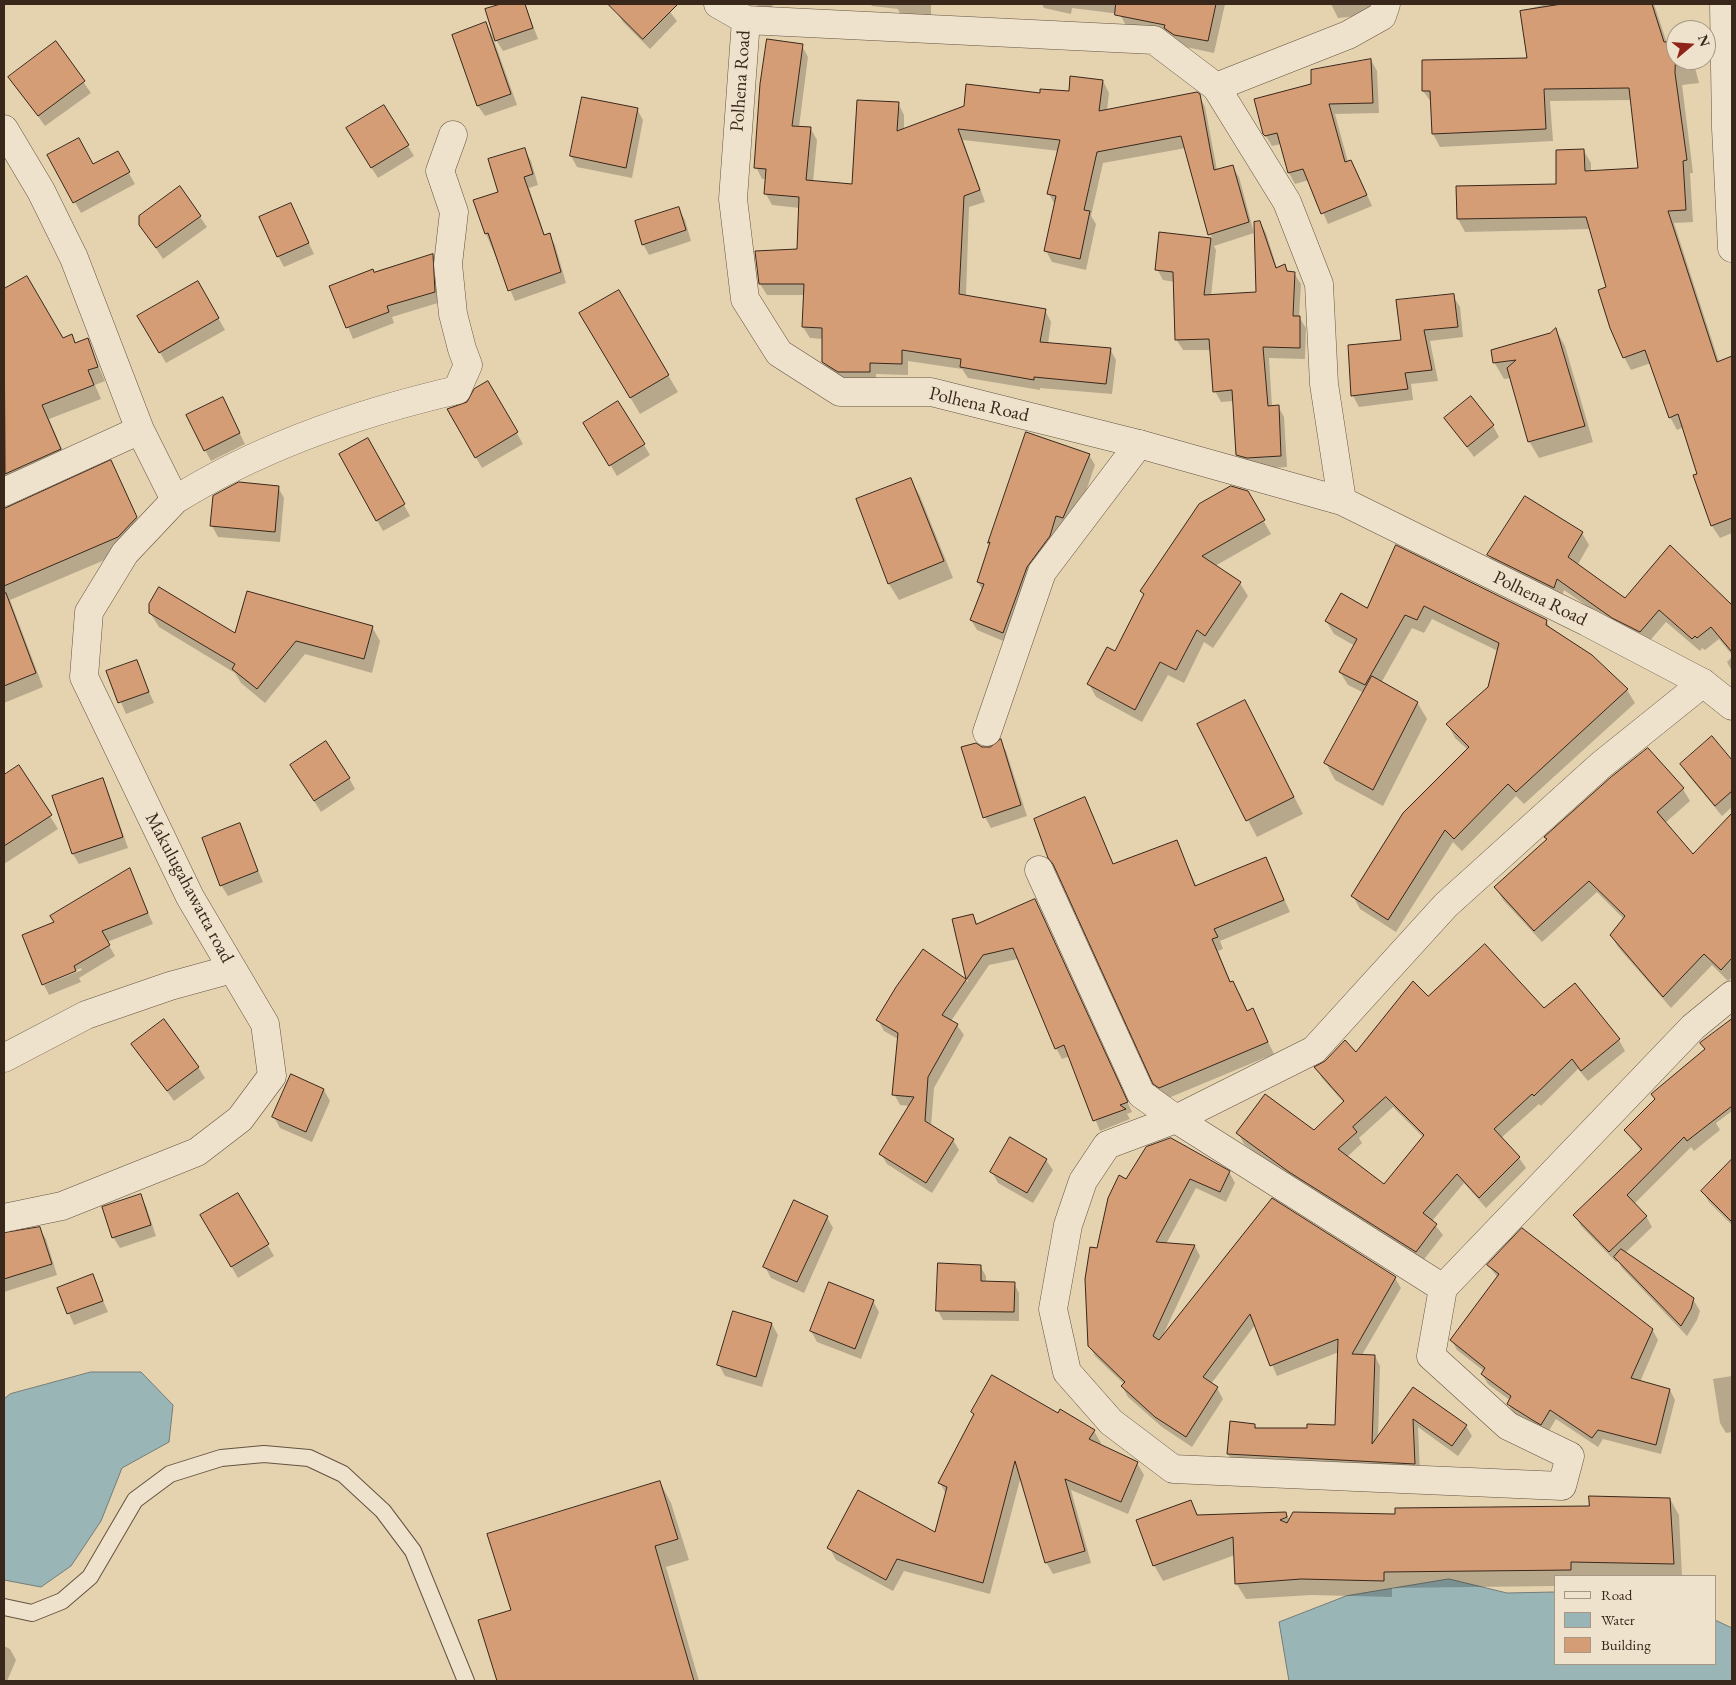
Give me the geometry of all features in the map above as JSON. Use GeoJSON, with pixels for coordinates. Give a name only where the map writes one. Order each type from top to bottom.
{"type":"FeatureCollection","features":[{"type":"Feature","properties":{"kind":"street","name":"Polhena Road"},"geometry":{"type":"LineString","coordinates":[[718,4],[746,20],[1154,40],[1216,87],[1287,202],[1319,284],[1324,384],[1342,501]]}},
{"type":"Feature","properties":{"kind":"street"},"geometry":{"type":"LineString","coordinates":[[1216,87],[1348,36],[1382,16],[1386,4]]}},
{"type":"Feature","properties":{"kind":"street"},"geometry":{"type":"LineString","coordinates":[[1724,4],[1726,128],[1732,248]]}},
{"type":"Feature","properties":{"kind":"street","name":"Polhena Road"},"geometry":{"type":"LineString","coordinates":[[746,20],[733,199],[745,299],[778,353],[840,392],[931,392],[1139,444],[1342,501],[1587,622],[1703,683],[1732,706]]}},
{"type":"Feature","properties":{"kind":"street"},"geometry":{"type":"LineString","coordinates":[[4,129],[41,191],[74,258],[140,430],[175,500]]}},
{"type":"Feature","properties":{"kind":"street","name":"Makulugahawatta road"},"geometry":{"type":"LineString","coordinates":[[4,1218],[62,1206],[197,1152],[240,1119],[272,1076],[265,1024],[190,898],[84,677],[89,612],[125,553],[175,500],[235,465],[342,421],[457,390],[468,365],[453,314],[448,264],[454,212],[440,170],[453,135]]}},
{"type":"Feature","properties":{"kind":"street"},"geometry":{"type":"LineString","coordinates":[[4,492],[140,430]]}},
{"type":"Feature","properties":{"kind":"street"},"geometry":{"type":"LineString","coordinates":[[987,732],[1042,572],[1139,444]]}},
{"type":"Feature","properties":{"kind":"street"},"geometry":{"type":"LineString","coordinates":[[1703,683],[1601,765],[1446,905],[1314,1050],[1176,1119],[1107,1145],[1083,1181],[1068,1225],[1054,1309],[1067,1372],[1111,1422],[1173,1469],[1562,1486],[1570,1456],[1508,1426],[1432,1356],[1443,1288],[1693,1027],[1732,995]]}},
{"type":"Feature","properties":{"kind":"street"},"geometry":{"type":"LineString","coordinates":[[1039,870],[1141,1094],[1176,1119],[1443,1288]]}},
{"type":"Feature","properties":{"kind":"street"},"geometry":{"type":"LineString","coordinates":[[4,1058],[86,1015],[170,986],[232,969]]}},
{"type":"Feature","properties":{"kind":"lane"},"geometry":{"type":"LineString","coordinates":[[4,1607],[32,1613],[62,1600],[90,1577],[135,1500],[170,1474],[221,1458],[264,1454],[309,1458],[343,1474],[383,1511],[413,1551],[466,1681]]}},
{"type":"Feature","properties":{"kind":"water"},"geometry":{"type":"Polygon","coordinates":[[[91,1372],[141,1372],[173,1405],[169,1442],[122,1468],[101,1521],[71,1566],[41,1587],[4,1580],[4,1399],[10,1394],[91,1372]]]}},
{"type":"Feature","properties":{"kind":"water"},"geometry":{"type":"Polygon","coordinates":[[[1449,1579],[1507,1593],[1554,1592],[1554,1665],[1716,1665],[1716,1620],[1732,1628],[1732,1681],[1289,1681],[1279,1622],[1346,1596],[1449,1579]]]}},
{"type":"Feature","properties":{"kind":"building"},"geometry":{"type":"Polygon","coordinates":[[[501,4],[525,4],[533,28],[495,41],[485,9],[501,4]]]}},
{"type":"Feature","properties":{"kind":"building"},"geometry":{"type":"Polygon","coordinates":[[[608,4],[678,4],[643,39],[608,4]]]}},
{"type":"Feature","properties":{"kind":"building"},"geometry":{"type":"Polygon","coordinates":[[[1116,4],[1216,4],[1208,41],[1174,35],[1164,28],[1165,25],[1115,15],[1116,4]]]}},
{"type":"Feature","properties":{"kind":"building"},"geometry":{"type":"Polygon","coordinates":[[[1562,4],[1652,4],[1664,42],[1666,42],[1666,70],[1675,70],[1687,160],[1683,161],[1686,210],[1668,211],[1717,362],[1732,356],[1732,518],[1711,526],[1693,475],[1697,474],[1678,414],[1669,418],[1645,350],[1623,358],[1610,328],[1598,290],[1606,287],[1586,217],[1457,219],[1456,186],[1556,184],[1556,150],[1584,149],[1585,171],[1638,168],[1629,88],[1544,89],[1546,129],[1432,134],[1430,91],[1422,91],[1422,60],[1527,58],[1520,11],[1562,4]]]}},
{"type":"Feature","properties":{"kind":"building"},"geometry":{"type":"Polygon","coordinates":[[[486,22],[511,94],[477,106],[452,35],[486,22]]]}},
{"type":"Feature","properties":{"kind":"building"},"geometry":{"type":"Polygon","coordinates":[[[767,39],[803,44],[792,126],[811,127],[806,180],[852,184],[857,100],[899,102],[897,131],[964,106],[966,84],[1040,93],[1040,89],[1069,91],[1070,76],[1103,80],[1099,111],[1197,92],[1200,94],[1214,170],[1233,165],[1249,222],[1208,235],[1181,136],[1097,152],[1084,210],[1090,211],[1080,259],[1044,251],[1056,196],[1047,194],[1060,140],[958,129],[980,190],[964,196],[959,294],[1046,309],[1040,342],[1111,348],[1106,384],[1034,377],[1034,380],[960,367],[961,359],[902,350],[902,364],[870,363],[870,372],[838,372],[822,362],[822,328],[802,327],[804,284],[759,284],[755,251],[797,249],[799,197],[764,194],[766,169],[754,168],[760,84],[767,39]]]}},
{"type":"Feature","properties":{"kind":"building"},"geometry":{"type":"Polygon","coordinates":[[[56,41],[85,81],[38,116],[8,77],[56,41]]]}},
{"type":"Feature","properties":{"kind":"building"},"geometry":{"type":"Polygon","coordinates":[[[1371,59],[1373,103],[1329,104],[1345,162],[1351,160],[1367,195],[1321,214],[1303,169],[1288,173],[1277,133],[1265,136],[1263,134],[1254,99],[1311,84],[1311,70],[1371,59]]]}},
{"type":"Feature","properties":{"kind":"building"},"geometry":{"type":"Polygon","coordinates":[[[582,97],[638,108],[626,168],[570,156],[582,97]]]}},
{"type":"Feature","properties":{"kind":"building"},"geometry":{"type":"Polygon","coordinates":[[[384,105],[409,145],[371,168],[346,128],[384,105]]]}},
{"type":"Feature","properties":{"kind":"building"},"geometry":{"type":"Polygon","coordinates":[[[79,138],[93,164],[118,151],[130,172],[73,203],[47,155],[79,138]]]}},
{"type":"Feature","properties":{"kind":"building"},"geometry":{"type":"Polygon","coordinates":[[[525,148],[533,174],[524,177],[544,235],[550,233],[561,272],[508,291],[488,233],[485,234],[473,200],[498,192],[488,159],[525,148]]]}},
{"type":"Feature","properties":{"kind":"building"},"geometry":{"type":"Polygon","coordinates":[[[180,186],[201,216],[156,248],[139,225],[139,216],[180,186]]]}},
{"type":"Feature","properties":{"kind":"building"},"geometry":{"type":"Polygon","coordinates":[[[291,203],[309,243],[277,257],[259,217],[291,203]]]}},
{"type":"Feature","properties":{"kind":"building"},"geometry":{"type":"Polygon","coordinates":[[[679,207],[686,230],[642,245],[635,221],[679,207]]]}},
{"type":"Feature","properties":{"kind":"building"},"geometry":{"type":"Polygon","coordinates":[[[1260,221],[1276,268],[1285,264],[1287,271],[1295,272],[1293,316],[1300,316],[1300,348],[1263,347],[1268,406],[1279,405],[1281,456],[1247,458],[1236,455],[1232,390],[1213,392],[1209,339],[1175,340],[1173,272],[1155,270],[1159,232],[1211,238],[1204,295],[1256,292],[1254,222],[1260,221]]]}},
{"type":"Feature","properties":{"kind":"building"},"geometry":{"type":"Polygon","coordinates":[[[433,254],[435,292],[387,306],[389,312],[346,328],[329,286],[373,269],[374,272],[433,254]]]}},
{"type":"Feature","properties":{"kind":"building"},"geometry":{"type":"Polygon","coordinates":[[[27,276],[63,338],[72,334],[75,343],[88,338],[98,367],[88,370],[94,385],[42,405],[61,449],[5,474],[4,289],[27,276]]]}},
{"type":"Feature","properties":{"kind":"building"},"geometry":{"type":"Polygon","coordinates":[[[198,281],[219,318],[159,353],[137,316],[198,281]]]}},
{"type":"Feature","properties":{"kind":"building"},"geometry":{"type":"Polygon","coordinates":[[[619,290],[669,375],[630,398],[579,313],[619,290]]]}},
{"type":"Feature","properties":{"kind":"building"},"geometry":{"type":"Polygon","coordinates":[[[1454,294],[1458,327],[1424,330],[1432,370],[1405,373],[1408,389],[1351,396],[1348,345],[1401,340],[1396,300],[1454,294]]]}},
{"type":"Feature","properties":{"kind":"building"},"geometry":{"type":"Polygon","coordinates":[[[1556,328],[1585,426],[1528,442],[1507,368],[1516,360],[1493,363],[1491,350],[1550,333],[1556,328]]]}},
{"type":"Feature","properties":{"kind":"building"},"geometry":{"type":"Polygon","coordinates":[[[488,381],[518,432],[475,458],[447,409],[467,402],[474,389],[488,381]]]}},
{"type":"Feature","properties":{"kind":"building"},"geometry":{"type":"Polygon","coordinates":[[[1471,396],[1494,425],[1467,447],[1444,418],[1471,396]]]}},
{"type":"Feature","properties":{"kind":"building"},"geometry":{"type":"Polygon","coordinates":[[[223,397],[240,433],[204,451],[186,415],[223,397]]]}},
{"type":"Feature","properties":{"kind":"building"},"geometry":{"type":"Polygon","coordinates":[[[618,401],[645,444],[609,466],[583,423],[618,401]]]}},
{"type":"Feature","properties":{"kind":"building"},"geometry":{"type":"Polygon","coordinates":[[[1026,432],[1090,454],[1063,518],[1056,516],[1050,536],[1027,567],[1003,633],[970,620],[984,584],[977,582],[990,542],[988,543],[1026,432]]]}},
{"type":"Feature","properties":{"kind":"building"},"geometry":{"type":"Polygon","coordinates":[[[368,438],[405,504],[376,521],[339,454],[368,438]]]}},
{"type":"Feature","properties":{"kind":"building"},"geometry":{"type":"Polygon","coordinates":[[[111,460],[137,517],[118,537],[4,586],[4,509],[111,460]]]}},
{"type":"Feature","properties":{"kind":"building"},"geometry":{"type":"Polygon","coordinates":[[[911,478],[944,561],[888,584],[856,499],[911,478]]]}},
{"type":"Feature","properties":{"kind":"building"},"geometry":{"type":"Polygon","coordinates":[[[239,482],[279,486],[275,532],[210,526],[213,496],[239,482]]]}},
{"type":"Feature","properties":{"kind":"building"},"geometry":{"type":"Polygon","coordinates":[[[1231,486],[1248,491],[1265,520],[1202,556],[1241,582],[1205,636],[1197,630],[1176,670],[1160,662],[1135,710],[1087,684],[1107,647],[1115,651],[1144,594],[1140,591],[1199,504],[1231,486]]]}},
{"type":"Feature","properties":{"kind":"building"},"geometry":{"type":"Polygon","coordinates":[[[1525,496],[1583,532],[1568,557],[1625,598],[1670,545],[1732,605],[1732,652],[1711,627],[1697,638],[1695,636],[1692,639],[1659,610],[1640,632],[1612,618],[1557,579],[1554,588],[1487,555],[1525,496]]]}},
{"type":"Feature","properties":{"kind":"building"},"geometry":{"type":"Polygon","coordinates":[[[1396,545],[1547,620],[1546,625],[1592,655],[1628,689],[1516,792],[1508,784],[1454,839],[1445,830],[1388,920],[1351,896],[1403,813],[1469,747],[1446,724],[1488,687],[1499,643],[1424,606],[1417,620],[1405,615],[1365,685],[1339,672],[1357,639],[1325,621],[1341,593],[1367,608],[1396,545]]]}},
{"type":"Feature","properties":{"kind":"building"},"geometry":{"type":"Polygon","coordinates":[[[159,587],[235,633],[247,591],[373,626],[364,659],[296,641],[257,689],[232,669],[235,664],[149,613],[149,604],[159,587]]]}},
{"type":"Feature","properties":{"kind":"building"},"geometry":{"type":"Polygon","coordinates":[[[6,593],[36,673],[4,686],[4,594],[6,593]]]}},
{"type":"Feature","properties":{"kind":"building"},"geometry":{"type":"Polygon","coordinates":[[[137,660],[149,692],[118,703],[106,671],[137,660]]]}},
{"type":"Feature","properties":{"kind":"building"},"geometry":{"type":"Polygon","coordinates":[[[1372,676],[1418,702],[1373,790],[1324,763],[1372,676]]]}},
{"type":"Feature","properties":{"kind":"building"},"geometry":{"type":"Polygon","coordinates":[[[1245,700],[1294,797],[1246,821],[1197,724],[1245,700]]]}},
{"type":"Feature","properties":{"kind":"building"},"geometry":{"type":"Polygon","coordinates":[[[1712,736],[1732,760],[1732,791],[1715,806],[1680,764],[1712,736]]]}},
{"type":"Feature","properties":{"kind":"building"},"geometry":{"type":"Polygon","coordinates":[[[1001,739],[1021,805],[983,818],[961,747],[976,743],[982,747],[990,747],[1001,739]]]}},
{"type":"Feature","properties":{"kind":"building"},"geometry":{"type":"Polygon","coordinates":[[[326,741],[350,778],[314,801],[290,765],[326,741]]]}},
{"type":"Feature","properties":{"kind":"building"},"geometry":{"type":"Polygon","coordinates":[[[1648,748],[1684,788],[1657,812],[1693,854],[1732,813],[1732,958],[1721,970],[1704,954],[1663,997],[1610,935],[1625,916],[1589,881],[1534,931],[1494,887],[1547,839],[1544,837],[1611,777],[1648,748]]]}},
{"type":"Feature","properties":{"kind":"building"},"geometry":{"type":"Polygon","coordinates":[[[19,765],[52,815],[4,846],[4,775],[19,765]]]}},
{"type":"Feature","properties":{"kind":"building"},"geometry":{"type":"Polygon","coordinates":[[[103,778],[123,837],[72,854],[52,796],[103,778]]]}},
{"type":"Feature","properties":{"kind":"building"},"geometry":{"type":"Polygon","coordinates":[[[1085,797],[1113,864],[1177,840],[1195,886],[1266,857],[1284,900],[1214,929],[1218,937],[1212,939],[1230,982],[1233,981],[1247,1011],[1253,1008],[1268,1042],[1159,1088],[1153,1084],[1053,864],[1048,858],[1034,819],[1085,797]]]}},
{"type":"Feature","properties":{"kind":"building"},"geometry":{"type":"Polygon","coordinates":[[[240,823],[258,871],[220,886],[202,838],[240,823]]]}},
{"type":"Feature","properties":{"kind":"building"},"geometry":{"type":"Polygon","coordinates":[[[130,868],[148,913],[102,931],[110,945],[74,966],[76,971],[42,985],[22,935],[54,922],[50,916],[130,868]]]}},
{"type":"Feature","properties":{"kind":"building"},"geometry":{"type":"Polygon","coordinates":[[[1035,899],[1128,1102],[1120,1105],[1126,1109],[1093,1121],[1064,1045],[1055,1049],[1013,948],[983,955],[942,1015],[958,1024],[928,1077],[925,1121],[954,1139],[926,1183],[879,1154],[914,1097],[892,1095],[898,1033],[876,1020],[896,987],[923,949],[966,979],[952,919],[973,914],[976,924],[1035,899]]]}},
{"type":"Feature","properties":{"kind":"building"},"geometry":{"type":"Polygon","coordinates":[[[1485,944],[1544,1008],[1575,983],[1620,1039],[1581,1071],[1572,1059],[1534,1096],[1532,1094],[1494,1129],[1520,1157],[1479,1198],[1457,1174],[1423,1213],[1437,1224],[1416,1252],[1289,1172],[1236,1133],[1265,1094],[1314,1130],[1344,1101],[1314,1067],[1325,1061],[1345,1040],[1356,1052],[1413,981],[1428,996],[1485,944]],[[1386,1097],[1353,1127],[1357,1132],[1338,1149],[1384,1184],[1424,1135],[1386,1097]]]}},
{"type":"Feature","properties":{"kind":"building"},"geometry":{"type":"Polygon","coordinates":[[[164,1019],[199,1067],[167,1091],[131,1044],[164,1019]]]}},
{"type":"Feature","properties":{"kind":"building"},"geometry":{"type":"Polygon","coordinates":[[[1732,1019],[1732,1106],[1687,1141],[1684,1137],[1627,1195],[1647,1216],[1609,1252],[1573,1215],[1642,1149],[1624,1130],[1655,1099],[1651,1094],[1705,1049],[1700,1043],[1732,1019]]]}},
{"type":"Feature","properties":{"kind":"building"},"geometry":{"type":"Polygon","coordinates":[[[291,1074],[324,1089],[306,1132],[272,1117],[291,1074]]]}},
{"type":"Feature","properties":{"kind":"building"},"geometry":{"type":"Polygon","coordinates":[[[1010,1137],[1047,1159],[1027,1193],[990,1172],[1010,1137]]]}},
{"type":"Feature","properties":{"kind":"building"},"geometry":{"type":"Polygon","coordinates":[[[1171,1138],[1230,1171],[1220,1192],[1190,1179],[1156,1242],[1195,1245],[1153,1336],[1159,1340],[1272,1198],[1396,1277],[1352,1354],[1375,1355],[1372,1444],[1413,1387],[1467,1425],[1452,1446],[1413,1419],[1415,1464],[1227,1454],[1230,1421],[1255,1424],[1255,1428],[1307,1428],[1307,1424],[1335,1425],[1338,1339],[1270,1366],[1250,1314],[1203,1377],[1218,1387],[1186,1437],[1155,1417],[1121,1386],[1125,1382],[1088,1346],[1085,1279],[1090,1247],[1097,1248],[1108,1198],[1119,1175],[1126,1179],[1146,1147],[1171,1138]]]}},
{"type":"Feature","properties":{"kind":"building"},"geometry":{"type":"Polygon","coordinates":[[[1732,1159],[1732,1222],[1701,1191],[1732,1159]]]}},
{"type":"Feature","properties":{"kind":"building"},"geometry":{"type":"Polygon","coordinates":[[[238,1193],[269,1244],[231,1267],[200,1215],[238,1193]]]}},
{"type":"Feature","properties":{"kind":"building"},"geometry":{"type":"Polygon","coordinates":[[[141,1194],[151,1225],[112,1238],[102,1207],[141,1194]]]}},
{"type":"Feature","properties":{"kind":"building"},"geometry":{"type":"Polygon","coordinates":[[[794,1200],[828,1216],[797,1282],[763,1267],[794,1200]]]}},
{"type":"Feature","properties":{"kind":"building"},"geometry":{"type":"Polygon","coordinates":[[[40,1227],[52,1264],[4,1279],[4,1233],[40,1227]]]}},
{"type":"Feature","properties":{"kind":"building"},"geometry":{"type":"Polygon","coordinates":[[[1522,1228],[1653,1329],[1631,1378],[1670,1389],[1656,1445],[1598,1430],[1592,1438],[1550,1410],[1541,1425],[1507,1404],[1511,1396],[1481,1374],[1485,1368],[1450,1340],[1499,1274],[1487,1265],[1522,1228]]]}},
{"type":"Feature","properties":{"kind":"building"},"geometry":{"type":"Polygon","coordinates":[[[1621,1249],[1694,1298],[1691,1309],[1681,1326],[1614,1257],[1621,1249]]]}},
{"type":"Feature","properties":{"kind":"building"},"geometry":{"type":"Polygon","coordinates":[[[938,1263],[981,1265],[981,1281],[1015,1282],[1014,1312],[936,1311],[938,1263]]]}},
{"type":"Feature","properties":{"kind":"building"},"geometry":{"type":"Polygon","coordinates":[[[93,1274],[103,1301],[67,1314],[57,1288],[93,1274]]]}},
{"type":"Feature","properties":{"kind":"building"},"geometry":{"type":"Polygon","coordinates":[[[829,1282],[874,1300],[855,1349],[810,1331],[829,1282]]]}},
{"type":"Feature","properties":{"kind":"building"},"geometry":{"type":"Polygon","coordinates":[[[733,1311],[772,1323],[756,1377],[717,1365],[733,1311]]]}},
{"type":"Feature","properties":{"kind":"building"},"geometry":{"type":"Polygon","coordinates":[[[992,1375],[1058,1413],[1060,1409],[1095,1430],[1089,1439],[1138,1462],[1121,1502],[1065,1479],[1085,1551],[1045,1563],[1015,1461],[983,1583],[897,1559],[886,1580],[827,1548],[858,1490],[935,1532],[947,1487],[938,1483],[974,1414],[971,1412],[992,1375]]]}},
{"type":"Feature","properties":{"kind":"building"},"geometry":{"type":"Polygon","coordinates":[[[660,1481],[678,1539],[655,1546],[694,1681],[497,1681],[478,1620],[511,1610],[487,1534],[660,1481]]]}},
{"type":"Feature","properties":{"kind":"building"},"geometry":{"type":"Polygon","coordinates":[[[1589,1496],[1670,1498],[1674,1564],[1571,1562],[1571,1570],[1384,1572],[1384,1581],[1301,1579],[1235,1584],[1233,1537],[1153,1566],[1136,1520],[1191,1500],[1197,1515],[1286,1512],[1287,1517],[1280,1520],[1287,1523],[1293,1512],[1395,1514],[1395,1508],[1589,1506],[1589,1496]]]}}]}
